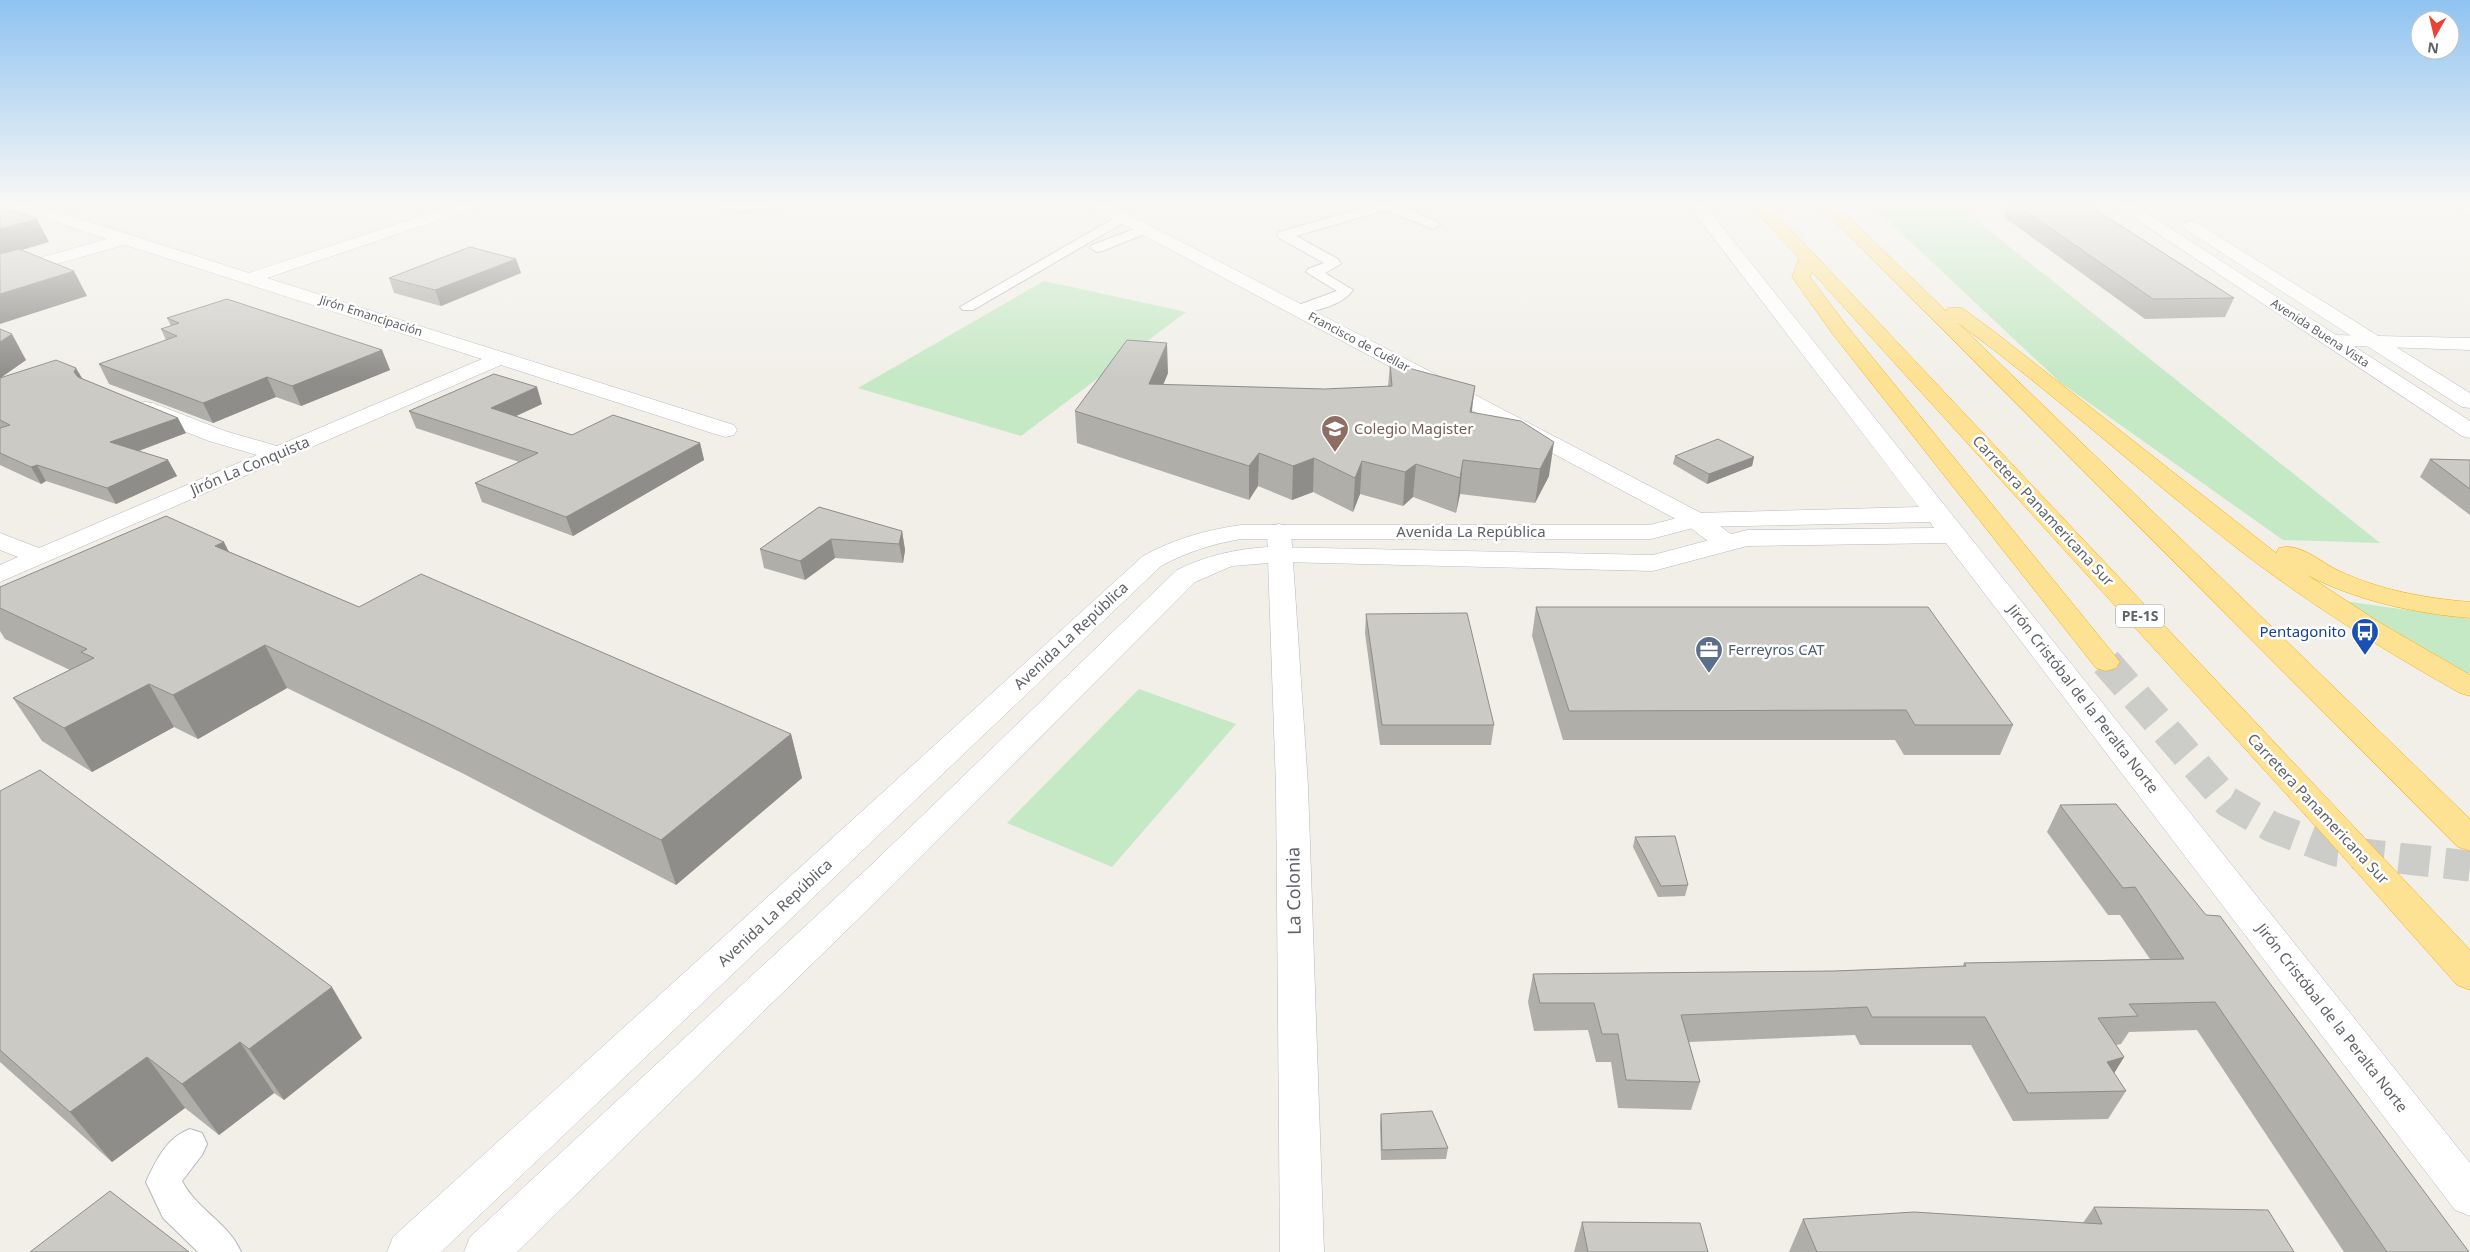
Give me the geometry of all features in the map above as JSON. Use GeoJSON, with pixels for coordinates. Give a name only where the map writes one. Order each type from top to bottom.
{"type":"FeatureCollection","features":[{"type":"Feature","properties":{"kind":"highway"},"geometry":{"type":"LineString","coordinates":[[1807,261],[1801,277],[1839,329],[2106,662]]}},
{"type":"Feature","properties":{"kind":"highway","name":"Carretera Panamericana Sur"},"geometry":{"type":"LineString","coordinates":[[1811,261],[2359,852],[2470,975]]}},
{"type":"Feature","properties":{"kind":"highway"},"geometry":{"type":"LineString","coordinates":[[1885,261],[2470,839]]}},
{"type":"Feature","properties":{"kind":"highway"},"geometry":{"type":"LineString","coordinates":[[1890,266],[2300,562],[2341,582],[2386,597],[2435,607],[2470,610]]}},
{"type":"Feature","properties":{"kind":"highway"},"geometry":{"type":"LineString","coordinates":[[2009,351],[2275,565],[2349,616],[2470,687]]}},
{"type":"Feature","properties":{"kind":"street"},"geometry":{"type":"LineString","coordinates":[[0,275],[47,261]]}},
{"type":"Feature","properties":{"kind":"street","name":"Jirón Emancipación"},"geometry":{"type":"LineString","coordinates":[[197,261],[726,430]]}},
{"type":"Feature","properties":{"kind":"street"},"geometry":{"type":"LineString","coordinates":[[250,278],[300,261]]}},
{"type":"Feature","properties":{"kind":"street","name":"Francisco de Cuéllar"},"geometry":{"type":"LineString","coordinates":[[1206,261],[1696,520],[1726,542]]}},
{"type":"Feature","properties":{"kind":"street","name":"Jirón Cristóbal de la Peralta Norte"},"geometry":{"type":"LineString","coordinates":[[1741,261],[2470,1196]]}},
{"type":"Feature","properties":{"kind":"street","name":"Avenida Buena Vista"},"geometry":{"type":"LineString","coordinates":[[2210,261],[2470,431]]}},
{"type":"Feature","properties":{"kind":"street","name":"Avenida Buena Vista"},"geometry":{"type":"LineString","coordinates":[[2247,261],[2470,402]]}},
{"type":"Feature","properties":{"kind":"street"},"geometry":{"type":"LineString","coordinates":[[2332,341],[2470,344]]}},
{"type":"Feature","properties":{"kind":"street","name":"Jirón La Conquista"},"geometry":{"type":"LineString","coordinates":[[0,574],[501,358]]}},
{"type":"Feature","properties":{"kind":"street"},"geometry":{"type":"LineString","coordinates":[[129,401],[217,436],[278,454]]}},
{"type":"Feature","properties":{"kind":"street","name":"Avenida La República"},"geometry":{"type":"LineString","coordinates":[[486,1252],[881,876],[1186,576],[1213,562],[1241,556],[1281,543],[1652,532],[1696,520],[1947,524]]}},
{"type":"Feature","properties":{"kind":"street","name":"Avenida La República"},"geometry":{"type":"LineString","coordinates":[[409,1252],[1152,561],[1173,548],[1204,537],[1242,532],[1281,543],[1653,563],[1698,553],[1726,542],[1747,538],[1947,524]]}},
{"type":"Feature","properties":{"kind":"street"},"geometry":{"type":"LineString","coordinates":[[0,541],[40,557]]}},
{"type":"Feature","properties":{"kind":"street","name":"La Colonia"},"geometry":{"type":"LineString","coordinates":[[1281,543],[1292,786],[1302,1252]]}},
{"type":"Feature","properties":{"kind":"lane"},"geometry":{"type":"LineString","coordinates":[[968,307],[1046,261]]}},
{"type":"Feature","properties":{"kind":"lane"},"geometry":{"type":"LineString","coordinates":[[1298,310],[1330,299],[1346,290],[1313,272],[1334,264],[1332,261]]}},
{"type":"Feature","properties":{"kind":"lane"},"geometry":{"type":"LineString","coordinates":[[190,1144],[171,1167],[164,1182],[176,1206],[223,1252]]}},
{"type":"Feature","properties":{"kind":"green space"},"geometry":{"type":"Polygon","coordinates":[[[1931,261],[2028,261],[2380,543],[2283,540],[2061,383],[1931,261]]]}},
{"type":"Feature","properties":{"kind":"green space"},"geometry":{"type":"Polygon","coordinates":[[[1044,281],[1186,312],[1021,436],[858,388],[1044,281]]]}},
{"type":"Feature","properties":{"kind":"green space"},"geometry":{"type":"Polygon","coordinates":[[[2344,601],[2470,619],[2470,673],[2467,673],[2344,601]]]}},
{"type":"Feature","properties":{"kind":"green space"},"geometry":{"type":"Polygon","coordinates":[[[1139,689],[1236,724],[1112,867],[1007,823],[1139,689]]]}},
{"type":"Feature","properties":{"kind":"building"},"geometry":{"type":"Polygon","coordinates":[[[0,261],[50,261],[74,271],[0,294],[0,261]]]}},
{"type":"Feature","properties":{"kind":"building"},"geometry":{"type":"Polygon","coordinates":[[[432,261],[510,261],[435,290],[389,278],[432,261]]]}},
{"type":"Feature","properties":{"kind":"building"},"geometry":{"type":"Polygon","coordinates":[[[2099,261],[2177,261],[2234,298],[2153,299],[2099,261]]]}},
{"type":"Feature","properties":{"kind":"building"},"geometry":{"type":"Polygon","coordinates":[[[227,299],[382,350],[292,386],[267,377],[203,403],[99,364],[177,336],[161,329],[179,323],[167,318],[227,299]]]}},
{"type":"Feature","properties":{"kind":"building"},"geometry":{"type":"Polygon","coordinates":[[[0,329],[12,334],[0,342],[0,329]]]}},
{"type":"Feature","properties":{"kind":"building"},"geometry":{"type":"Polygon","coordinates":[[[1127,340],[1167,343],[1149,384],[1324,389],[1392,386],[1390,363],[1475,386],[1470,412],[1521,421],[1554,442],[1540,469],[1463,460],[1460,478],[1416,464],[1405,472],[1362,461],[1355,478],[1314,458],[1293,466],[1259,453],[1249,466],[1075,411],[1127,340]]]}},
{"type":"Feature","properties":{"kind":"building"},"geometry":{"type":"Polygon","coordinates":[[[56,360],[76,368],[74,372],[78,377],[178,418],[110,442],[168,460],[107,488],[37,465],[31,467],[0,453],[0,428],[10,425],[0,420],[0,378],[56,360]]]}},
{"type":"Feature","properties":{"kind":"building"},"geometry":{"type":"Polygon","coordinates":[[[494,374],[537,387],[491,408],[572,435],[613,415],[700,443],[566,517],[475,483],[538,453],[409,411],[494,374]]]}},
{"type":"Feature","properties":{"kind":"building"},"geometry":{"type":"Polygon","coordinates":[[[1718,439],[1754,457],[1709,474],[1675,456],[1718,439]]]}},
{"type":"Feature","properties":{"kind":"building"},"geometry":{"type":"Polygon","coordinates":[[[2430,459],[2470,460],[2470,489],[2430,459]]]}},
{"type":"Feature","properties":{"kind":"building"},"geometry":{"type":"Polygon","coordinates":[[[819,507],[902,531],[899,544],[831,539],[800,561],[760,549],[819,507]]]}},
{"type":"Feature","properties":{"kind":"building"},"geometry":{"type":"Polygon","coordinates":[[[166,516],[224,542],[215,546],[359,607],[421,574],[791,734],[661,840],[442,730],[265,645],[173,695],[149,684],[64,728],[13,698],[94,658],[81,652],[87,649],[0,608],[0,587],[166,516]]]}},
{"type":"Feature","properties":{"kind":"building"},"geometry":{"type":"Polygon","coordinates":[[[1536,607],[1928,607],[2013,725],[1915,725],[1906,710],[1569,711],[1536,607]]]}},
{"type":"Feature","properties":{"kind":"building"},"geometry":{"type":"Polygon","coordinates":[[[1467,613],[1494,725],[1382,725],[1366,614],[1467,613]]]}},
{"type":"Feature","properties":{"kind":"building"},"geometry":{"type":"Polygon","coordinates":[[[40,770],[332,987],[249,1049],[240,1042],[182,1084],[147,1057],[70,1112],[0,1050],[0,791],[40,770]]]}},
{"type":"Feature","properties":{"kind":"building"},"geometry":{"type":"Polygon","coordinates":[[[2116,804],[2206,915],[2220,916],[2469,1252],[2387,1252],[2215,1002],[2129,1004],[2138,1016],[2098,1018],[2124,1057],[2107,1062],[2126,1091],[2028,1093],[1985,1017],[1872,1017],[1867,1007],[1681,1015],[1700,1082],[1626,1080],[1618,1034],[1602,1034],[1594,1003],[1540,1003],[1533,974],[1834,971],[1966,966],[1964,963],[2184,959],[2135,887],[2123,888],[2060,805],[2116,804]]]}},
{"type":"Feature","properties":{"kind":"building"},"geometry":{"type":"Polygon","coordinates":[[[1675,836],[1688,885],[1661,886],[1635,837],[1675,836]]]}},
{"type":"Feature","properties":{"kind":"building"},"geometry":{"type":"Polygon","coordinates":[[[1432,1111],[1448,1148],[1382,1150],[1381,1114],[1432,1111]]]}},
{"type":"Feature","properties":{"kind":"building"},"geometry":{"type":"Polygon","coordinates":[[[110,1191],[189,1252],[30,1252],[110,1191]]]}},
{"type":"Feature","properties":{"kind":"building"},"geometry":{"type":"Polygon","coordinates":[[[2094,1207],[2268,1210],[2294,1252],[1817,1252],[1803,1219],[1914,1212],[2102,1224],[2094,1207]]]}},
{"type":"Feature","properties":{"kind":"building"},"geometry":{"type":"Polygon","coordinates":[[[1582,1222],[1700,1223],[1708,1252],[1588,1252],[1582,1222]]]}},
{"type":"Feature","properties":{"kind":"tunnel"},"geometry":{"type":"LineString","coordinates":[[2106,662],[2228,802],[2272,827],[2336,851],[2470,866]]}},
{"type":"Feature","properties":{"kind":"place","name":"Colegio Magister"},"geometry":{"type":"Point","coordinates":[1335,453]}},
{"type":"Feature","properties":{"kind":"place","name":"Pentagonito"},"geometry":{"type":"Point","coordinates":[2365,656]}},
{"type":"Feature","properties":{"kind":"place","name":"Ferreyros CAT"},"geometry":{"type":"Point","coordinates":[1709,674]}}]}
